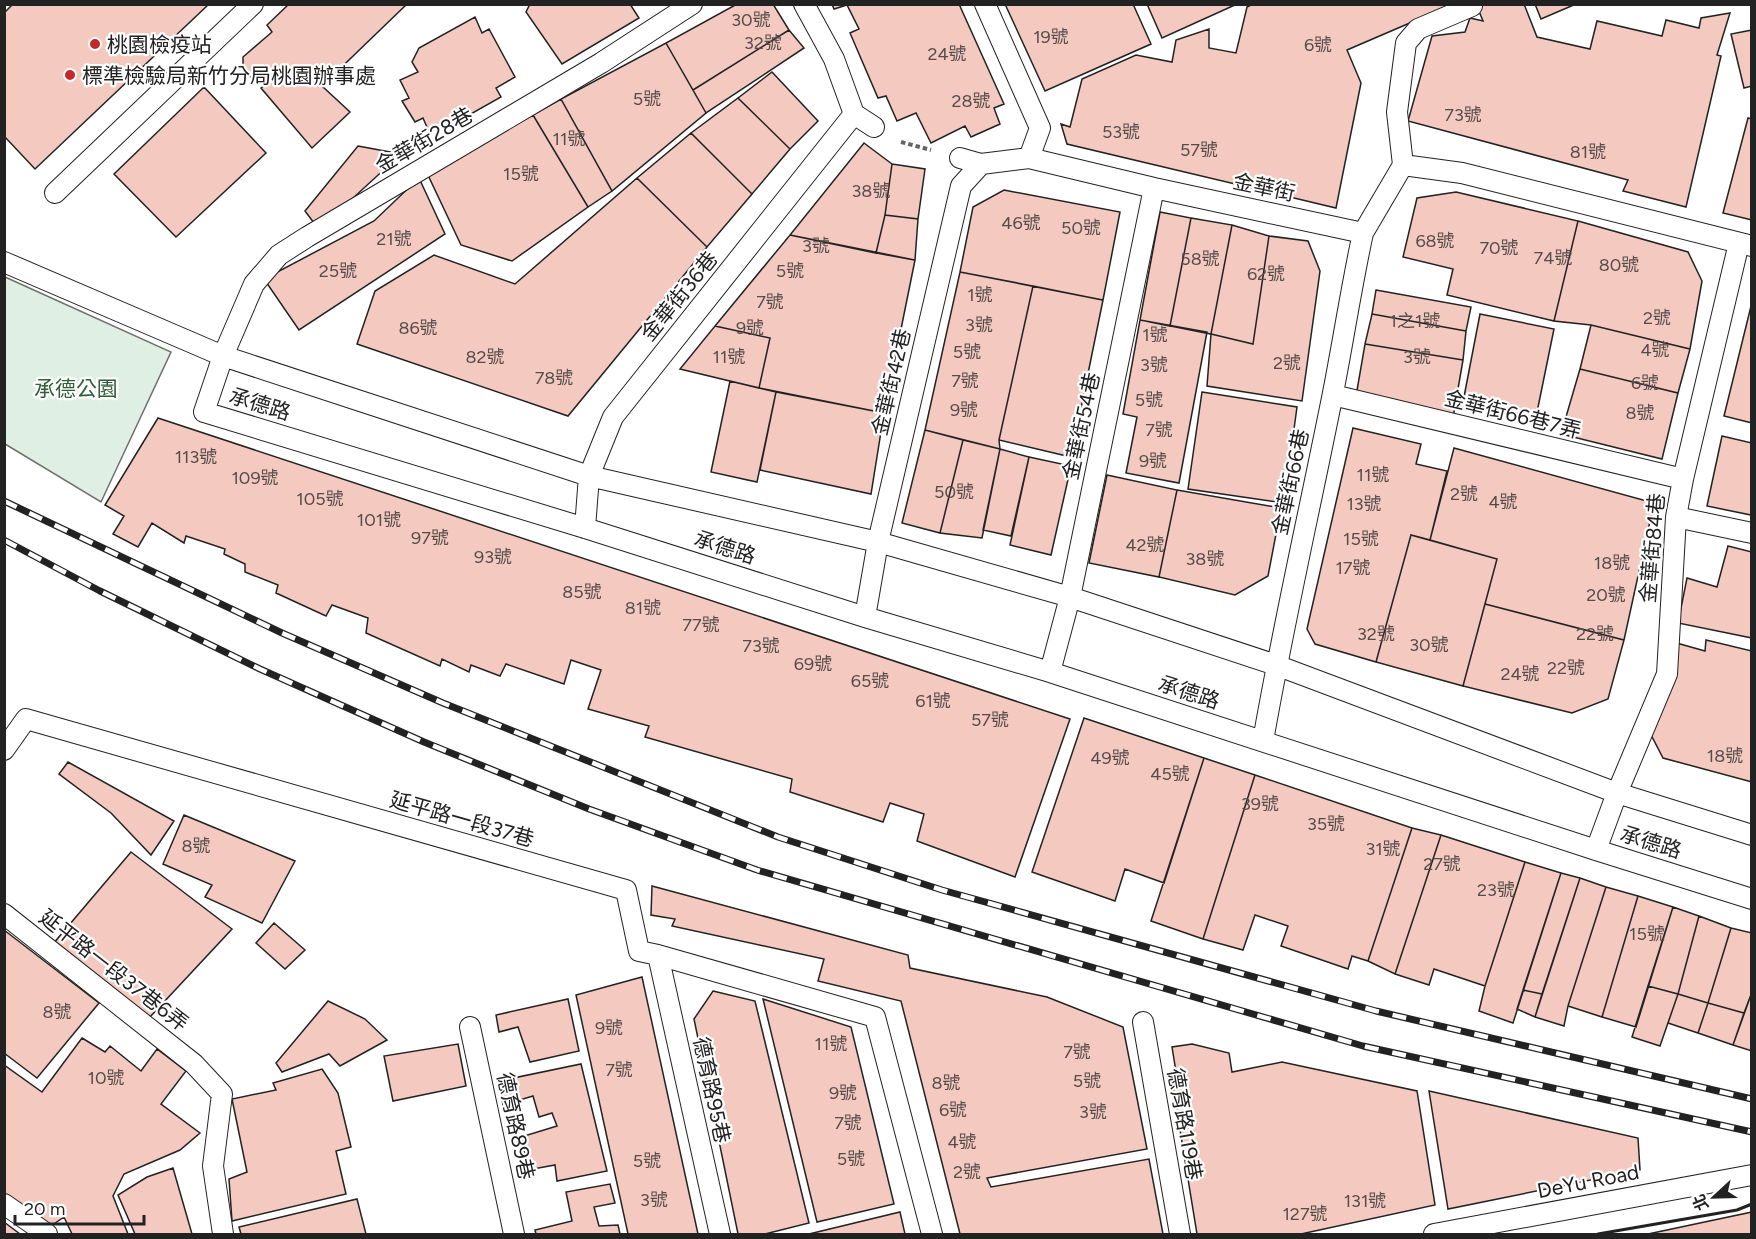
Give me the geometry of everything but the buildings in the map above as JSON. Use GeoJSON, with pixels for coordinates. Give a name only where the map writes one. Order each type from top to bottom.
{"type":"FeatureCollection","features":[{"type":"Feature","properties":{"kind":"lane"},"geometry":{"type":"LineString","coordinates":[[55,193],[253,4]]}},
{"type":"Feature","properties":{"kind":"lane","name":"金華街28巷"},"geometry":{"type":"LineString","coordinates":[[223,356],[254,284],[279,255],[602,63],[692,4]]}},
{"type":"Feature","properties":{"kind":"lane"},"geometry":{"type":"LineString","coordinates":[[804,4],[834,59],[854,114],[874,128]]}},
{"type":"Feature","properties":{"kind":"lane"},"geometry":{"type":"LineString","coordinates":[[985,4],[1040,128],[1029,158]]}},
{"type":"Feature","properties":{"kind":"lane"},"geometry":{"type":"LineString","coordinates":[[1363,233],[1403,165],[1397,112],[1406,43],[1418,29],[1472,6]]}},
{"type":"Feature","properties":{"kind":"lane","name":"金華街36巷"},"geometry":{"type":"LineString","coordinates":[[585,528],[589,476],[613,417],[854,114]]}},
{"type":"Feature","properties":{"kind":"lane","name":"金華街"},"geometry":{"type":"LineString","coordinates":[[960,158],[981,165],[1029,158],[1154,188],[1363,233]]}},
{"type":"Feature","properties":{"kind":"lane","name":"金華街42巷"},"geometry":{"type":"LineString","coordinates":[[865,617],[878,542],[961,186],[981,165]]}},
{"type":"Feature","properties":{"kind":"lane"},"geometry":{"type":"LineString","coordinates":[[1403,165],[1462,173],[1745,244]]}},
{"type":"Feature","properties":{"kind":"lane","name":"金華街54巷"},"geometry":{"type":"LineString","coordinates":[[1050,672],[1070,597],[1154,188]]}},
{"type":"Feature","properties":{"kind":"lane","name":"金華街66巷"},"geometry":{"type":"LineString","coordinates":[[1263,741],[1276,665],[1333,395],[1351,285],[1363,233]]}},
{"type":"Feature","properties":{"kind":"lane","name":"金華街84巷"},"geometry":{"type":"LineString","coordinates":[[1596,850],[1617,793],[1667,674],[1676,517],[1683,479],[1745,244]]}},
{"type":"Feature","properties":{"kind":"lane"},"geometry":{"type":"LineString","coordinates":[[4,262],[223,356]]}},
{"type":"Feature","properties":{"kind":"lane","name":"承德路"},"geometry":{"type":"LineString","coordinates":[[1752,836],[1617,793],[1276,665],[1070,597],[878,542],[589,476],[223,356],[204,412],[1050,672],[1752,899]]}},
{"type":"Feature","properties":{"kind":"lane","name":"金華街66巷7弄"},"geometry":{"type":"LineString","coordinates":[[1333,395],[1683,479]]}},
{"type":"Feature","properties":{"kind":"lane"},"geometry":{"type":"LineString","coordinates":[[1676,517],[1752,533]]}},
{"type":"Feature","properties":{"kind":"lane","name":"延平路一段37巷"},"geometry":{"type":"LineString","coordinates":[[4,750],[26,719],[626,890],[639,951],[875,1017],[932,1234]]}},
{"type":"Feature","properties":{"kind":"lane","name":"延平路一段37巷6弄"},"geometry":{"type":"LineString","coordinates":[[4,914],[194,1064],[222,1094],[213,1166],[222,1226]]}},
{"type":"Feature","properties":{"kind":"lane","name":"德育路95巷"},"geometry":{"type":"LineString","coordinates":[[658,955],[720,1234]]}},
{"type":"Feature","properties":{"kind":"lane","name":"德育路119巷"},"geometry":{"type":"LineString","coordinates":[[1143,1022],[1180,1234]]}},
{"type":"Feature","properties":{"kind":"lane","name":"德育路89巷"},"geometry":{"type":"LineString","coordinates":[[470,1027],[514,1234]]}},
{"type":"Feature","properties":{"kind":"lane","name":"DeYu Road"},"geometry":{"type":"LineString","coordinates":[[1434,1234],[1752,1175]]}},
{"type":"Feature","properties":{"kind":"lane"},"geometry":{"type":"LineString","coordinates":[[4,1204],[47,1234]]}},
{"type":"Feature","properties":{"kind":"path"},"geometry":{"type":"LineString","coordinates":[[874,128],[894,141],[960,158]]}},
{"type":"Feature","properties":{"kind":"green space","name":"承德公園"},"geometry":{"type":"Polygon","coordinates":[[[5,277],[171,352],[101,502],[5,444],[5,277]]]}},
{"type":"Feature","properties":{"kind":"railway"},"geometry":{"type":"LineString","coordinates":[[4,501],[282,633],[443,703],[778,837],[942,890],[1376,1011],[1752,1099]]}},
{"type":"Feature","properties":{"kind":"railway"},"geometry":{"type":"LineString","coordinates":[[4,540],[100,591],[260,669],[424,742],[589,809],[757,870],[1363,1046],[1752,1132]]}},
{"type":"Feature","properties":{"kind":"wall"},"geometry":{"type":"LineString","coordinates":[[1598,1234],[1737,1210],[1752,1204]]}},
{"type":"Feature","properties":{"kind":"place","name":"桃園檢疫站"},"geometry":{"type":"Point","coordinates":[95,44]}},
{"type":"Feature","properties":{"kind":"place","name":"標準檢驗局新竹分局桃園辦事處"},"geometry":{"type":"Point","coordinates":[70,75]}}]}
